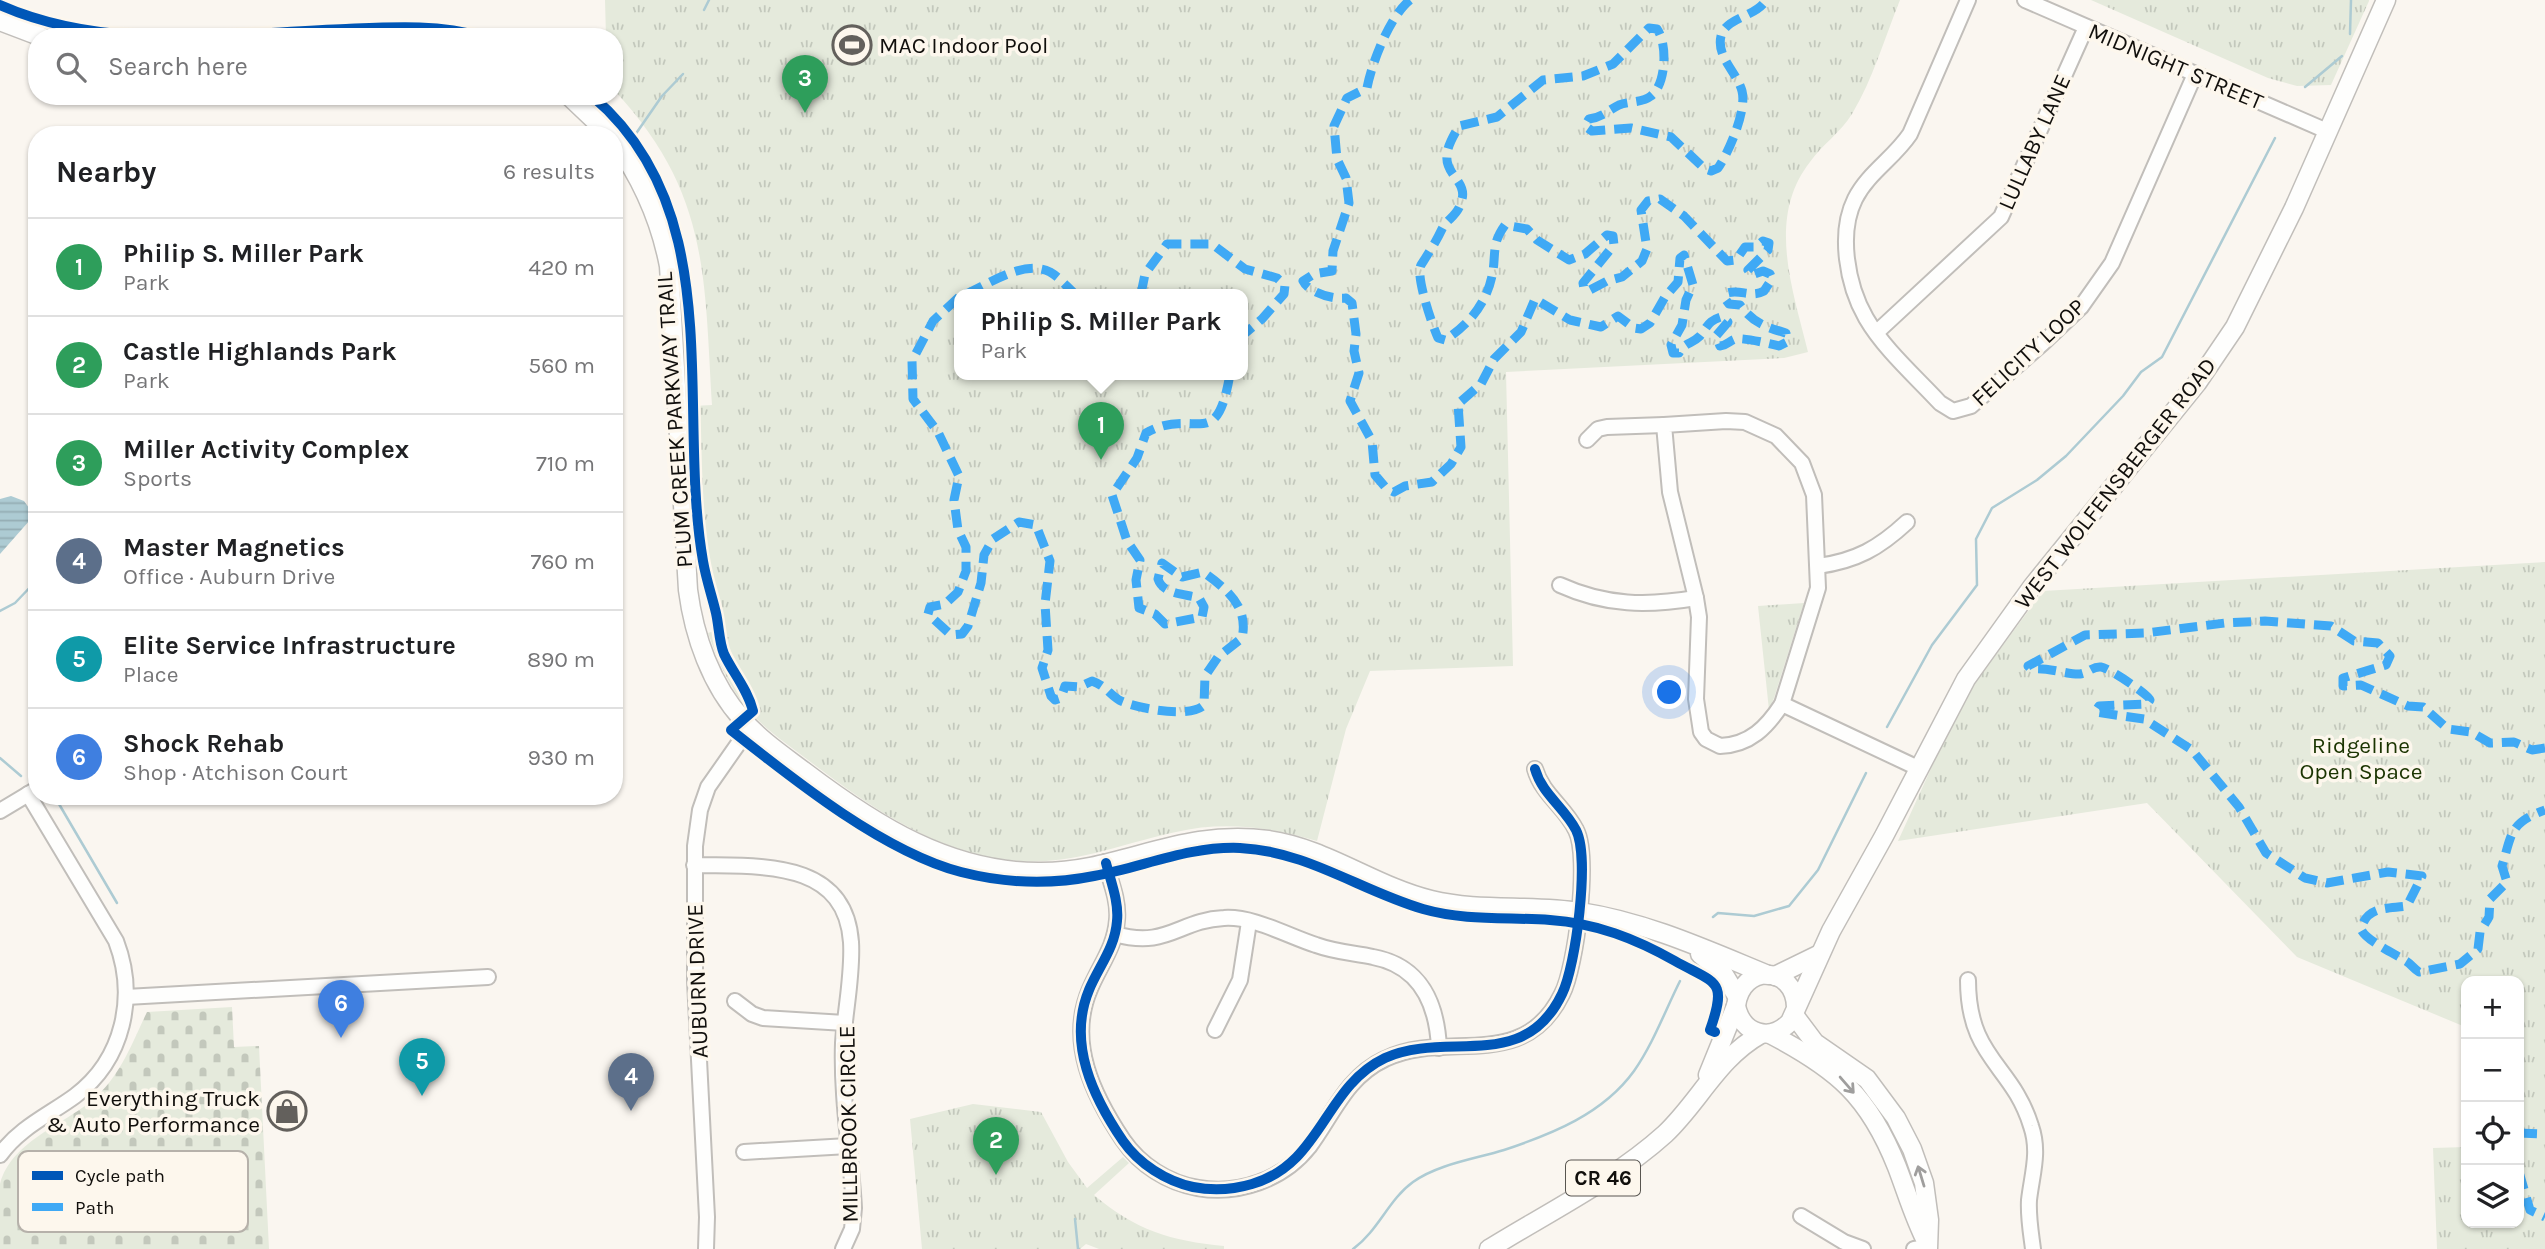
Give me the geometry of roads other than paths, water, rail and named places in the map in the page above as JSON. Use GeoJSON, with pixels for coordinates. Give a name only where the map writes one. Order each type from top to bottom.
{"type":"FeatureCollection","features":[{"type":"Feature","properties":{"kind":"main road","name":"WEST WOLFENSBERGER ROAD"},"geometry":{"type":"LineString","coordinates":[[1795,1011],[1820,954],[1966,679],[2032,587],[2215,359],[2269,261],[2386,0]]}},
{"type":"Feature","properties":{"kind":"main road"},"geometry":{"type":"LineString","coordinates":[[0,21],[28,32]]}},
{"type":"Feature","properties":{"kind":"main road"},"geometry":{"type":"LineString","coordinates":[[578,105],[601,126]]}},
{"type":"Feature","properties":{"kind":"main road"},"geometry":{"type":"LineString","coordinates":[[623,154],[647,193],[659,224],[669,266],[691,612],[711,672],[728,701],[750,727],[835,795],[912,841],[977,866],[1025,872],[1064,870],[1194,840],[1249,838],[1309,850],[1408,893],[1439,902],[1468,907],[1578,912],[1647,928],[1771,975],[1791,988],[1795,1011],[1815,1043],[1867,1080],[1900,1126],[1924,1182],[1929,1220],[1924,1247]]}},
{"type":"Feature","properties":{"kind":"main road"},"geometry":{"type":"LineString","coordinates":[[1684,941],[1719,969],[1736,1001],[1743,1024],[1815,1057],[1853,1090],[1891,1153],[1924,1247]]}},
{"type":"Feature","properties":{"kind":"main road"},"geometry":{"type":"LineString","coordinates":[[1702,1089],[1736,1001],[1749,980],[1771,975],[1820,954]]}},
{"type":"Feature","properties":{"kind":"main road"},"geometry":{"type":"LineString","coordinates":[[1702,1089],[1738,1048],[1765,1034],[1785,1028],[1795,1011]]}},
{"type":"Feature","properties":{"kind":"main road","name":"CR 46"},"geometry":{"type":"LineString","coordinates":[[1489,1249],[1601,1180],[1664,1135],[1702,1089]]}},
{"type":"Feature","properties":{"kind":"street","name":"FELICITY LOOP"},"geometry":{"type":"LineString","coordinates":[[1968,0],[1910,134],[1898,151],[1862,186],[1848,219],[1846,244],[1862,311],[1877,332],[1945,408],[1959,411],[1971,406],[2071,316],[2097,286],[2112,263],[2195,74]]}},
{"type":"Feature","properties":{"kind":"street","name":"MIDNIGHT STREET"},"geometry":{"type":"LineString","coordinates":[[2025,0],[2327,131]]}},
{"type":"Feature","properties":{"kind":"street","name":"LULLABY LANE"},"geometry":{"type":"LineString","coordinates":[[1877,332],[2001,217],[2086,27]]}},
{"type":"Feature","properties":{"kind":"street"},"geometry":{"type":"LineString","coordinates":[[1587,440],[1598,429],[1607,427],[1704,421],[1745,422],[1776,436],[1802,463],[1811,480],[1818,566],[1815,601],[1782,704],[1763,729],[1742,742],[1720,746],[1706,739],[1701,732],[1696,699],[1696,598],[1670,492],[1664,425]]}},
{"type":"Feature","properties":{"kind":"street"},"geometry":{"type":"LineString","coordinates":[[1818,566],[1864,555],[1883,544],[1907,522]]}},
{"type":"Feature","properties":{"kind":"street"},"geometry":{"type":"LineString","coordinates":[[1560,585],[1578,593],[1620,603],[1642,605],[1696,598]]}},
{"type":"Feature","properties":{"kind":"street"},"geometry":{"type":"LineString","coordinates":[[1782,704],[1918,768]]}},
{"type":"Feature","properties":{"kind":"street","name":"AUBURN DRIVE"},"geometry":{"type":"LineString","coordinates":[[706,1249],[707,1217],[695,981],[694,865],[697,827],[705,794],[719,767],[750,727]]}},
{"type":"Feature","properties":{"kind":"street"},"geometry":{"type":"LineString","coordinates":[[1105,862],[1118,912],[1115,934],[1107,958],[1090,989],[1082,1014],[1080,1041],[1083,1061],[1091,1081],[1130,1150],[1156,1172],[1178,1182],[1224,1190],[1257,1183],[1281,1172],[1309,1147],[1345,1090],[1373,1065],[1395,1055],[1439,1048],[1477,1048],[1504,1044],[1528,1032],[1547,1016],[1562,995],[1570,972],[1583,869],[1579,836],[1570,820],[1544,791],[1535,769]]}},
{"type":"Feature","properties":{"kind":"street"},"geometry":{"type":"LineString","coordinates":[[0,811],[28,795]]}},
{"type":"Feature","properties":{"kind":"street"},"geometry":{"type":"LineString","coordinates":[[0,1155],[24,1130],[75,1096],[97,1075],[117,1039],[126,997],[124,966],[116,941],[40,805]]}},
{"type":"Feature","properties":{"kind":"street","name":"MILLBROOK CIRCLE"},"geometry":{"type":"LineString","coordinates":[[694,865],[789,869],[807,876],[825,889],[840,908],[851,941],[843,1063],[854,1208],[852,1228],[843,1249]]}},
{"type":"Feature","properties":{"kind":"street"},"geometry":{"type":"LineString","coordinates":[[1115,934],[1154,939],[1207,920],[1227,917],[1336,952],[1381,958],[1409,972],[1432,1002],[1439,1048]]}},
{"type":"Feature","properties":{"kind":"street"},"geometry":{"type":"LineString","coordinates":[[1215,1030],[1240,980],[1248,922]]}},
{"type":"Feature","properties":{"kind":"street"},"geometry":{"type":"LineString","coordinates":[[126,997],[488,977]]}},
{"type":"Feature","properties":{"kind":"street"},"geometry":{"type":"LineString","coordinates":[[1968,980],[1974,1031],[2026,1112],[2035,1141],[2029,1212],[2033,1249]]}},
{"type":"Feature","properties":{"kind":"street"},"geometry":{"type":"LineString","coordinates":[[735,1001],[752,1014],[764,1018],[845,1023]]}},
{"type":"Feature","properties":{"kind":"street"},"geometry":{"type":"LineString","coordinates":[[744,1152],[848,1146]]}},
{"type":"Feature","properties":{"kind":"street"},"geometry":{"type":"LineString","coordinates":[[1801,1216],[1844,1242],[1863,1249]]}},
{"type":"Feature","properties":{"kind":"water"},"geometry":{"type":"Polygon","coordinates":[[[11,496],[24,501],[28,506],[28,522],[0,554],[0,499],[11,496]]]}},
{"type":"Feature","properties":{"kind":"waterway"},"geometry":{"type":"LineString","coordinates":[[704,10],[709,0]]}},
{"type":"Feature","properties":{"kind":"waterway"},"geometry":{"type":"LineString","coordinates":[[2350,34],[2351,0]]}},
{"type":"Feature","properties":{"kind":"waterway"},"geometry":{"type":"LineString","coordinates":[[2305,87],[2342,56]]}},
{"type":"Feature","properties":{"kind":"waterway"},"geometry":{"type":"LineString","coordinates":[[635,135],[662,96],[683,74]]}},
{"type":"Feature","properties":{"kind":"waterway"},"geometry":{"type":"LineString","coordinates":[[1887,727],[1932,645],[1977,585],[1976,539],[1992,508],[2037,480],[2066,456],[2123,396],[2141,372],[2162,357],[2275,138]]}},
{"type":"Feature","properties":{"kind":"waterway"},"geometry":{"type":"LineString","coordinates":[[0,611],[15,603],[28,589]]}},
{"type":"Feature","properties":{"kind":"waterway"},"geometry":{"type":"LineString","coordinates":[[0,758],[21,776]]}},
{"type":"Feature","properties":{"kind":"waterway"},"geometry":{"type":"LineString","coordinates":[[1713,917],[1718,913],[1754,916],[1789,906],[1818,870],[1866,773]]}},
{"type":"Feature","properties":{"kind":"waterway"},"geometry":{"type":"LineString","coordinates":[[60,805],[117,903]]}},
{"type":"Feature","properties":{"kind":"waterway"},"geometry":{"type":"LineString","coordinates":[[1353,1249],[1370,1233],[1397,1197],[1423,1176],[1445,1166],[1540,1137],[1575,1121],[1607,1099],[1641,1061],[1680,981]]}},
{"type":"Feature","properties":{"kind":"waterway"},"geometry":{"type":"LineString","coordinates":[[1075,1219],[1078,1249]]}},
{"type":"Feature","properties":{"kind":"place","name":"MAC Indoor Pool"},"geometry":{"type":"Point","coordinates":[852,45]}},
{"type":"Feature","properties":{"kind":"place","name":"Miller Activity Complex"},"geometry":{"type":"Point","coordinates":[805,113]}},
{"type":"Feature","properties":{"kind":"place","name":"Philip S. Miller Park"},"geometry":{"type":"Point","coordinates":[1101,460]}},
{"type":"Feature","properties":{"kind":"place","name":"Shock Rehab"},"geometry":{"type":"Point","coordinates":[341,1038]}},
{"type":"Feature","properties":{"kind":"place","name":"Elite Service Infrastructure"},"geometry":{"type":"Point","coordinates":[422,1096]}},
{"type":"Feature","properties":{"kind":"place","name":"Everything Truck & Auto Performance"},"geometry":{"type":"Point","coordinates":[287,1111]}},
{"type":"Feature","properties":{"kind":"place","name":"Master Magnetics"},"geometry":{"type":"Point","coordinates":[631,1111]}},
{"type":"Feature","properties":{"kind":"place","name":"Castle Highlands Park"},"geometry":{"type":"Point","coordinates":[996,1175]}},
{"type":"Feature","properties":{"kind":"park label","name":"Ridgeline Open Space"},"geometry":{"type":"Point","coordinates":[2361,758]}}]}
